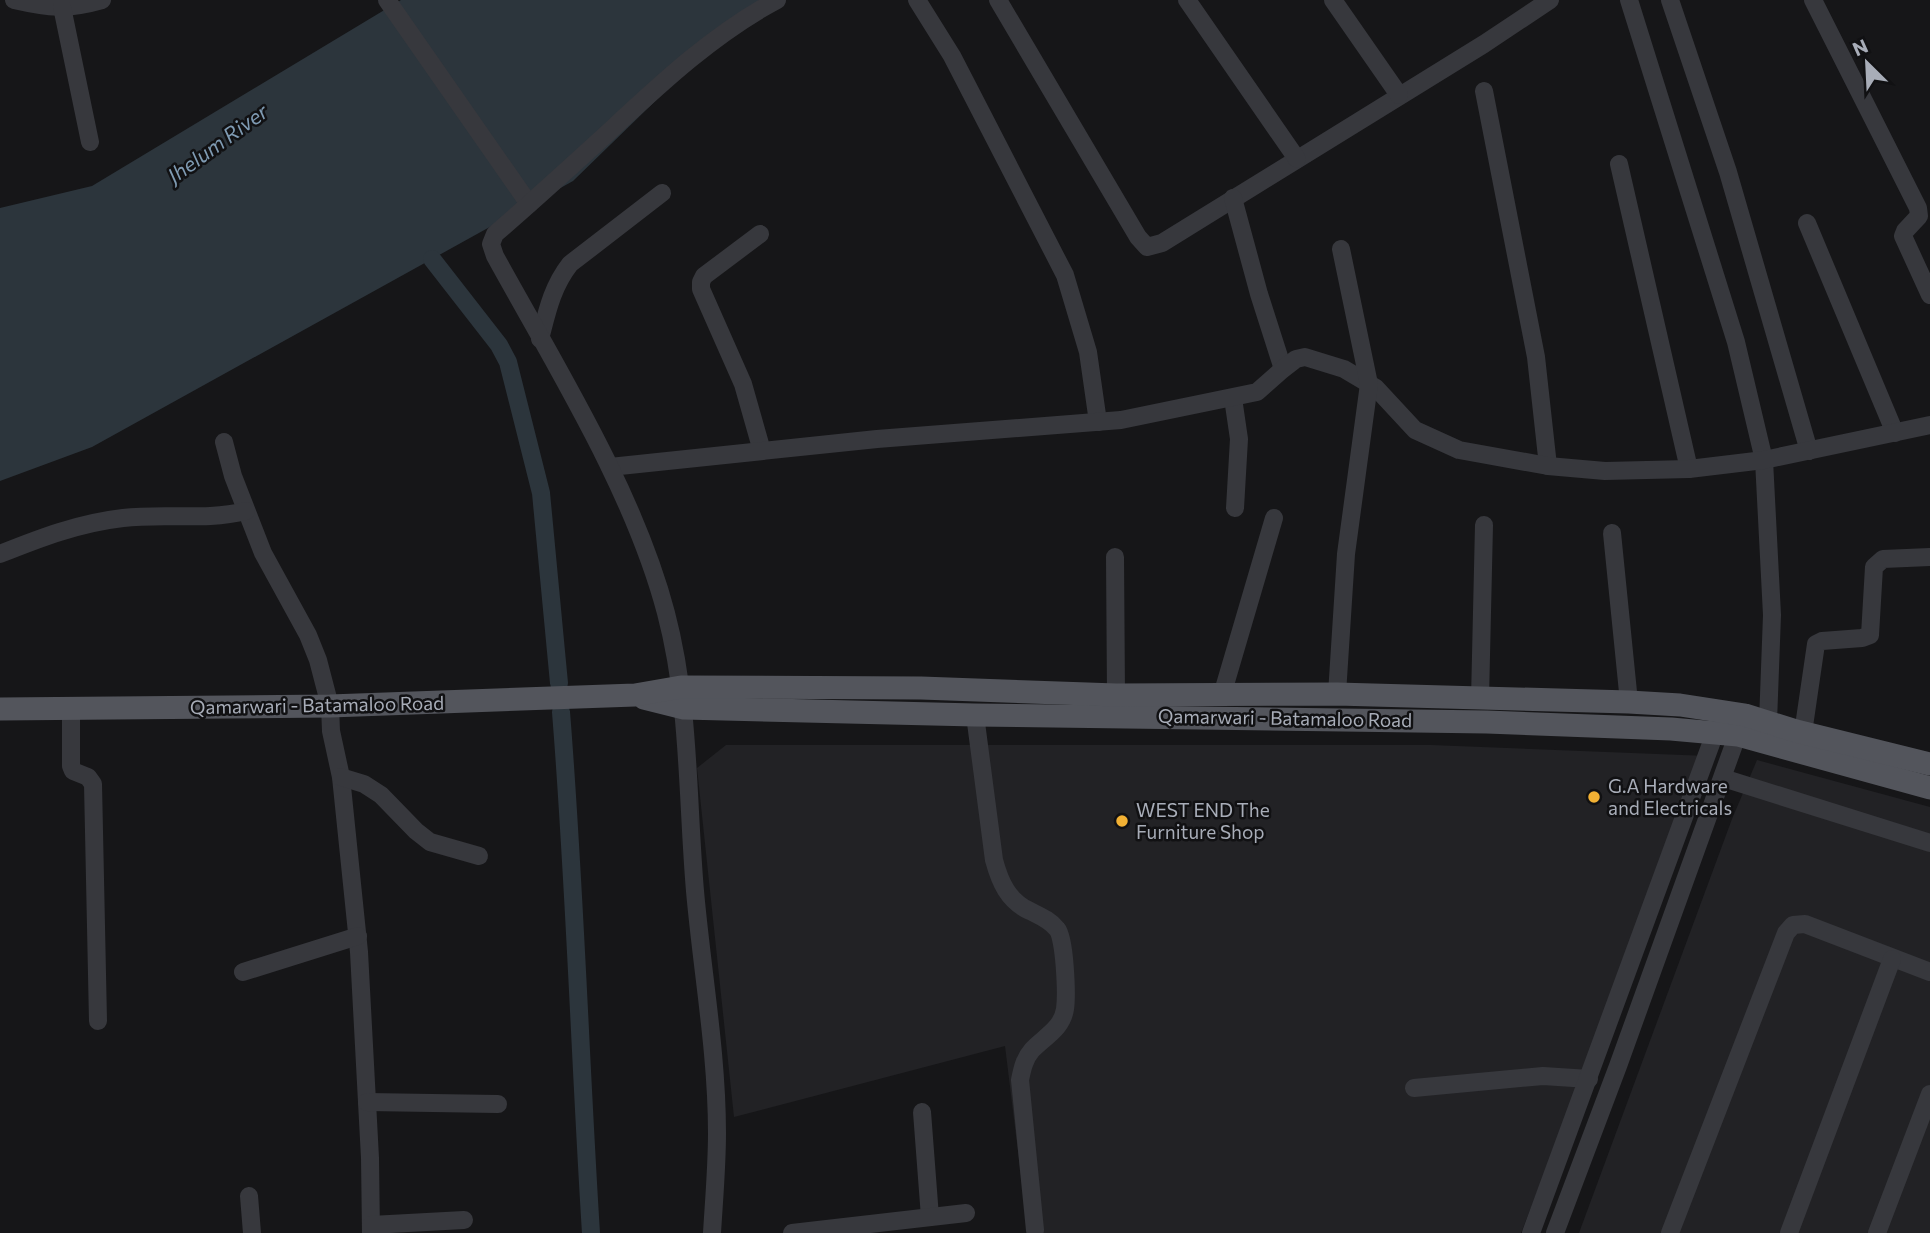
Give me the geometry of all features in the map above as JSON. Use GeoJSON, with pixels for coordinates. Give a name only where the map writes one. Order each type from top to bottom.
{"type":"FeatureCollection","features":[{"type":"Feature","properties":{"kind":"main road","name":"Qamarwari - Batamaloo Road"},"geometry":{"type":"LineString","coordinates":[[682,698],[921,688],[1116,695],[1337,694],[1680,705],[1930,789]]}},
{"type":"Feature","properties":{"kind":"main road","name":"Qamarwari - Batamaloo Road"},"geometry":{"type":"LineString","coordinates":[[0,709],[330,706],[635,695],[975,715],[1487,722],[1768,722],[1930,764]]}},
{"type":"Feature","properties":{"kind":"street"},"geometry":{"type":"LineString","coordinates":[[14,0],[48,8],[79,6],[102,0]]}},
{"type":"Feature","properties":{"kind":"street"},"geometry":{"type":"LineString","coordinates":[[387,0],[525,200]]}},
{"type":"Feature","properties":{"kind":"street"},"geometry":{"type":"LineString","coordinates":[[712,1233],[717,1131],[695,889],[682,698],[666,613],[647,553],[610,467],[495,256],[491,244],[495,234],[525,200],[657,87],[706,47],[758,10],[777,0]]}},
{"type":"Feature","properties":{"kind":"street"},"geometry":{"type":"LineString","coordinates":[[917,0],[952,56],[1065,275],[1088,352],[1098,422]]}},
{"type":"Feature","properties":{"kind":"street"},"geometry":{"type":"LineString","coordinates":[[998,0],[1143,245],[1153,247],[1399,95],[1528,6],[1550,0]]}},
{"type":"Feature","properties":{"kind":"street"},"geometry":{"type":"LineString","coordinates":[[1187,0],[1297,159]]}},
{"type":"Feature","properties":{"kind":"street"},"geometry":{"type":"LineString","coordinates":[[1333,0],[1399,95]]}},
{"type":"Feature","properties":{"kind":"street"},"geometry":{"type":"LineString","coordinates":[[1629,0],[1736,342],[1764,460],[1772,615],[1768,722]]}},
{"type":"Feature","properties":{"kind":"street"},"geometry":{"type":"LineString","coordinates":[[1671,0],[1728,172],[1809,451]]}},
{"type":"Feature","properties":{"kind":"street"},"geometry":{"type":"LineString","coordinates":[[1813,0],[1918,208],[1919,216],[1903,236],[1930,295]]}},
{"type":"Feature","properties":{"kind":"street"},"geometry":{"type":"LineString","coordinates":[[62,7],[90,142]]}},
{"type":"Feature","properties":{"kind":"street"},"geometry":{"type":"LineString","coordinates":[[1484,91],[1536,356],[1548,466]]}},
{"type":"Feature","properties":{"kind":"street"},"geometry":{"type":"LineString","coordinates":[[1619,164],[1689,468]]}},
{"type":"Feature","properties":{"kind":"street"},"geometry":{"type":"LineString","coordinates":[[541,339],[552,292],[570,264],[662,193]]}},
{"type":"Feature","properties":{"kind":"street"},"geometry":{"type":"LineString","coordinates":[[1233,198],[1283,369]]}},
{"type":"Feature","properties":{"kind":"street"},"geometry":{"type":"LineString","coordinates":[[1807,223],[1895,433]]}},
{"type":"Feature","properties":{"kind":"street"},"geometry":{"type":"LineString","coordinates":[[760,234],[704,276],[701,289],[743,384],[761,451]]}},
{"type":"Feature","properties":{"kind":"street"},"geometry":{"type":"LineString","coordinates":[[1337,694],[1346,554],[1369,384],[1341,249]]}},
{"type":"Feature","properties":{"kind":"street"},"geometry":{"type":"LineString","coordinates":[[610,467],[877,439],[1121,420],[1257,392],[1297,359],[1310,357],[1344,369],[1369,384],[1385,397],[1415,430],[1459,450],[1548,466],[1605,471],[1689,468],[1764,460],[1930,425]]}},
{"type":"Feature","properties":{"kind":"street"},"geometry":{"type":"LineString","coordinates":[[1233,398],[1240,439],[1235,508]]}},
{"type":"Feature","properties":{"kind":"street"},"geometry":{"type":"LineString","coordinates":[[223,442],[263,553],[308,635],[318,660],[330,706],[331,731],[341,777],[358,936],[371,1229],[464,1220]]}},
{"type":"Feature","properties":{"kind":"street"},"geometry":{"type":"LineString","coordinates":[[0,554],[56,532],[89,523],[125,518],[212,518],[246,511]]}},
{"type":"Feature","properties":{"kind":"street"},"geometry":{"type":"LineString","coordinates":[[1222,695],[1274,518]]}},
{"type":"Feature","properties":{"kind":"street"},"geometry":{"type":"LineString","coordinates":[[1480,699],[1484,526]]}},
{"type":"Feature","properties":{"kind":"street"},"geometry":{"type":"LineString","coordinates":[[1612,533],[1629,702]]}},
{"type":"Feature","properties":{"kind":"street"},"geometry":{"type":"LineString","coordinates":[[1115,557],[1116,695]]}},
{"type":"Feature","properties":{"kind":"street"},"geometry":{"type":"LineString","coordinates":[[1803,733],[1816,644],[1822,641],[1862,639],[1870,635],[1874,567],[1877,563],[1883,559],[1930,557]]}},
{"type":"Feature","properties":{"kind":"street"},"geometry":{"type":"LineString","coordinates":[[71,709],[71,766],[73,771],[88,777],[93,785],[98,1021]]}},
{"type":"Feature","properties":{"kind":"street"},"geometry":{"type":"LineString","coordinates":[[975,715],[994,860],[999,879],[1009,895],[1022,908],[1050,921],[1059,931],[1063,945],[1065,1010],[1058,1026],[1032,1050],[1023,1063],[1020,1080],[1035,1230]]}},
{"type":"Feature","properties":{"kind":"street"},"geometry":{"type":"LineString","coordinates":[[1555,1233],[1723,778],[1730,724]]}},
{"type":"Feature","properties":{"kind":"street"},"geometry":{"type":"LineString","coordinates":[[1531,1233],[1730,724]]}},
{"type":"Feature","properties":{"kind":"street"},"geometry":{"type":"LineString","coordinates":[[341,777],[364,784],[382,795],[430,842],[479,856]]}},
{"type":"Feature","properties":{"kind":"street"},"geometry":{"type":"LineString","coordinates":[[1723,778],[1930,843]]}},
{"type":"Feature","properties":{"kind":"street"},"geometry":{"type":"LineString","coordinates":[[1670,1233],[1786,933],[1793,925],[1804,924],[1930,972]]}},
{"type":"Feature","properties":{"kind":"street"},"geometry":{"type":"LineString","coordinates":[[243,972],[358,936]]}},
{"type":"Feature","properties":{"kind":"street"},"geometry":{"type":"LineString","coordinates":[[1789,1233],[1892,959]]}},
{"type":"Feature","properties":{"kind":"street"},"geometry":{"type":"LineString","coordinates":[[1414,1088],[1543,1076],[1589,1079]]}},
{"type":"Feature","properties":{"kind":"street"},"geometry":{"type":"LineString","coordinates":[[1877,1233],[1930,1094]]}},
{"type":"Feature","properties":{"kind":"street"},"geometry":{"type":"LineString","coordinates":[[367,1102],[498,1104]]}},
{"type":"Feature","properties":{"kind":"street"},"geometry":{"type":"LineString","coordinates":[[922,1112],[930,1217]]}},
{"type":"Feature","properties":{"kind":"street"},"geometry":{"type":"LineString","coordinates":[[249,1196],[252,1233]]}},
{"type":"Feature","properties":{"kind":"street"},"geometry":{"type":"LineString","coordinates":[[792,1233],[890,1227],[930,1217],[965,1213]]}},
{"type":"Feature","properties":{"kind":"shaded area"},"geometry":{"type":"Polygon","coordinates":[[[726,745],[1431,745],[1708,756],[1521,1233],[1028,1233],[1005,1046],[734,1117],[697,768],[726,745]]]}},
{"type":"Feature","properties":{"kind":"shaded area"},"geometry":{"type":"Polygon","coordinates":[[[1757,760],[1930,807],[1930,1233],[1579,1233],[1732,819],[1757,760]]]}},
{"type":"Feature","properties":{"kind":"water","name":"Jhelum River"},"geometry":{"type":"Polygon","coordinates":[[[401,0],[759,0],[573,181],[92,447],[0,481],[0,208],[92,186],[401,0]]]}},
{"type":"Feature","properties":{"kind":"waterway"},"geometry":{"type":"LineString","coordinates":[[432,259],[499,345],[508,362],[541,493],[559,683]]}},
{"type":"Feature","properties":{"kind":"waterway"},"geometry":{"type":"LineString","coordinates":[[561,712],[591,1233]]}},
{"type":"Feature","properties":{"kind":"place","name":"G.A Hardware and Electricals"},"geometry":{"type":"Point","coordinates":[1594,797]}},
{"type":"Feature","properties":{"kind":"place","name":"WEST END The Furniture Shop"},"geometry":{"type":"Point","coordinates":[1122,821]}}]}
